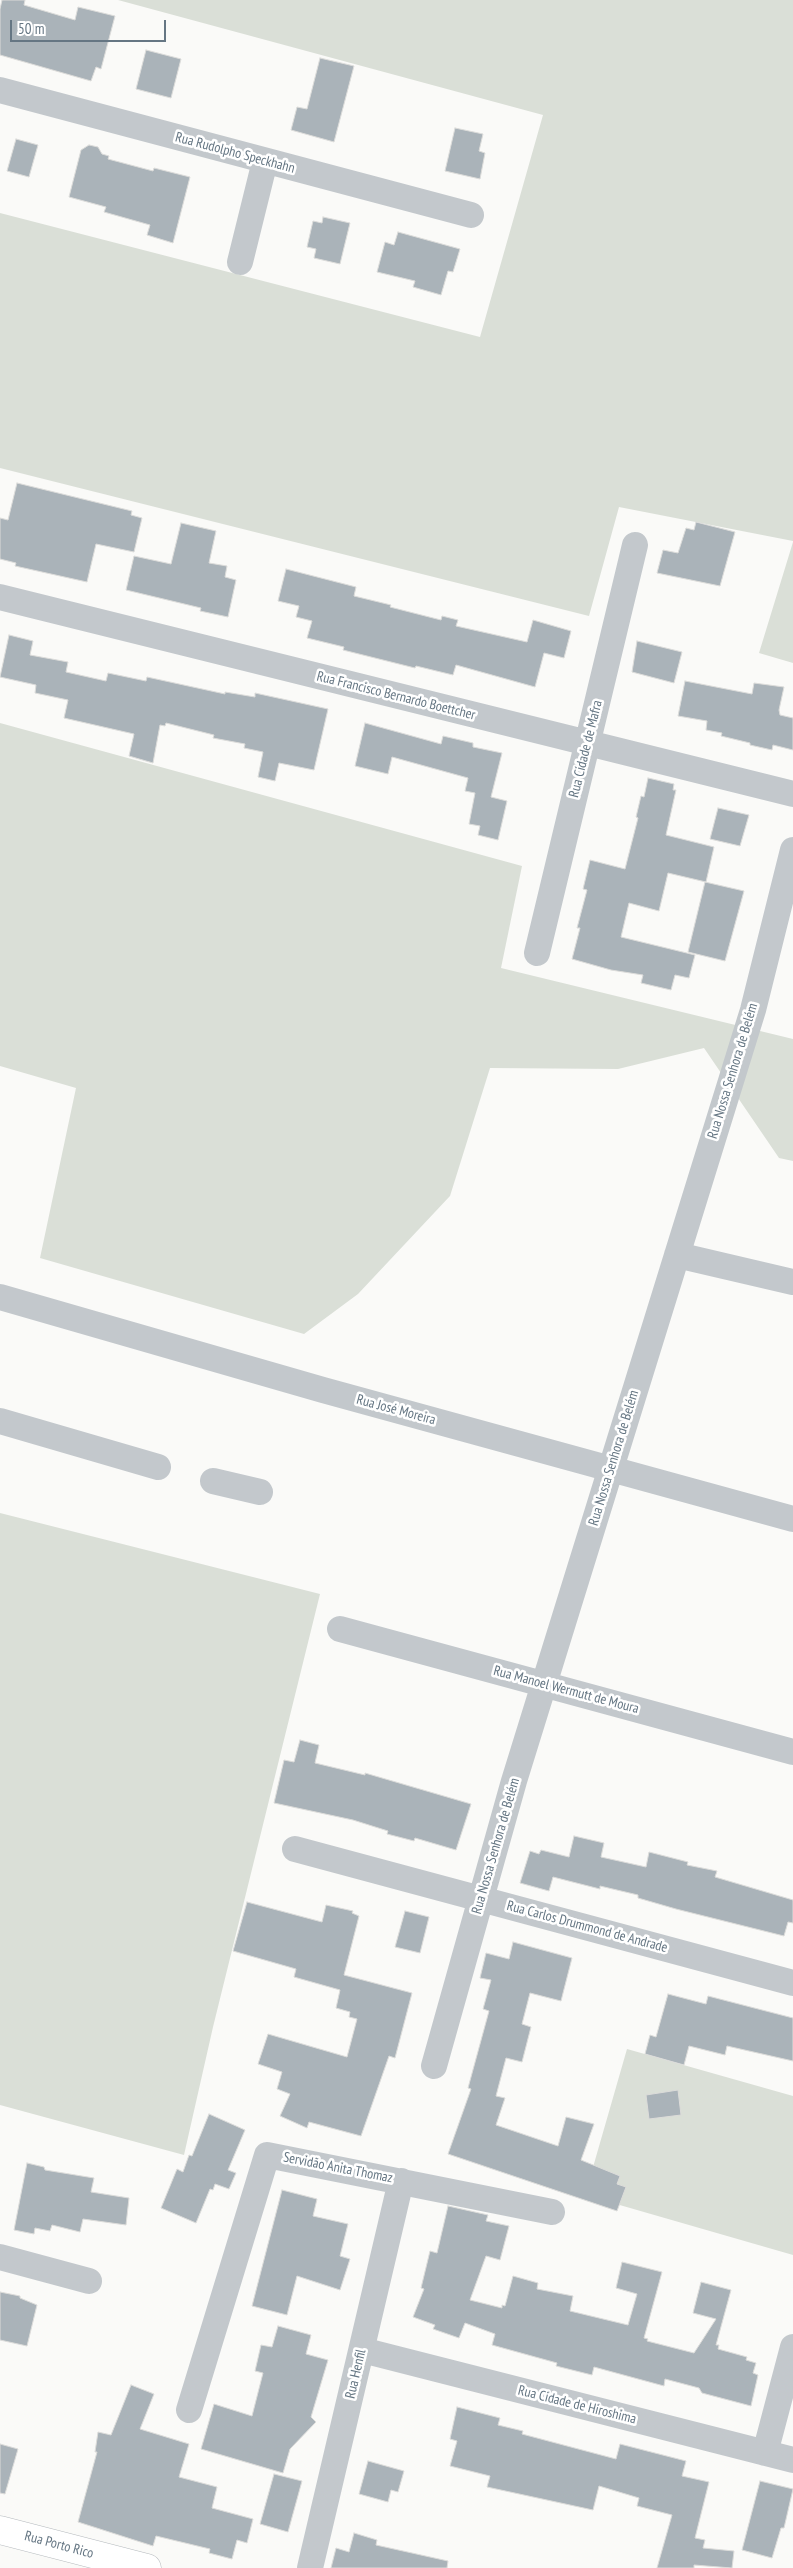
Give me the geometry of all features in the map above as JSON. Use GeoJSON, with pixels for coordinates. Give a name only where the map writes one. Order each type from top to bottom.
{"type":"FeatureCollection","features":[{"type":"Feature","properties":{"kind":"main road","name":"Rua Porto Rico"},"geometry":{"type":"LineString","coordinates":[[0,2530],[147,2568]]}},
{"type":"Feature","properties":{"kind":"street","name":"Rua Rudolpho Speckhahn"},"geometry":{"type":"LineString","coordinates":[[0,90],[470,215]]}},
{"type":"Feature","properties":{"kind":"street"},"geometry":{"type":"LineString","coordinates":[[240,262],[265,160]]}},
{"type":"Feature","properties":{"kind":"street","name":"Rua Cidade de Mafra"},"geometry":{"type":"LineString","coordinates":[[537,954],[635,545]]}},
{"type":"Feature","properties":{"kind":"street","name":"Rua Francisco Bernardo Boettcher"},"geometry":{"type":"LineString","coordinates":[[0,597],[793,794]]}},
{"type":"Feature","properties":{"kind":"street","name":"Rua Nossa Senhora de Belém"},"geometry":{"type":"LineString","coordinates":[[434,2066],[544,1684],[753,1010],[793,850]]}},
{"type":"Feature","properties":{"kind":"street"},"geometry":{"type":"LineString","coordinates":[[677,1255],[793,1282]]}},
{"type":"Feature","properties":{"kind":"street","name":"Rua José Moreira"},"geometry":{"type":"LineString","coordinates":[[0,1297],[314,1387],[793,1518]]}},
{"type":"Feature","properties":{"kind":"street"},"geometry":{"type":"LineString","coordinates":[[0,1421],[158,1467]]}},
{"type":"Feature","properties":{"kind":"street"},"geometry":{"type":"LineString","coordinates":[[213,1481],[260,1492]]}},
{"type":"Feature","properties":{"kind":"street","name":"Rua Manoel Wermutt de Moura"},"geometry":{"type":"LineString","coordinates":[[340,1629],[793,1752]]}},
{"type":"Feature","properties":{"kind":"street","name":"Rua Carlos Drummond de Andrade"},"geometry":{"type":"LineString","coordinates":[[295,1849],[793,1983]]}},
{"type":"Feature","properties":{"kind":"street","name":"Servidão Anita Thomaz"},"geometry":{"type":"LineString","coordinates":[[188,2410],[267,2155],[401,2180],[552,2212]]}},
{"type":"Feature","properties":{"kind":"street","name":"Rua Henfil"},"geometry":{"type":"LineString","coordinates":[[310,2568],[401,2180]]}},
{"type":"Feature","properties":{"kind":"street"},"geometry":{"type":"LineString","coordinates":[[0,2257],[89,2280]]}},
{"type":"Feature","properties":{"kind":"street"},"geometry":{"type":"LineString","coordinates":[[764,2453],[793,2347]]}},
{"type":"Feature","properties":{"kind":"street","name":"Rua Cidade de Hiroshima"},"geometry":{"type":"LineString","coordinates":[[362,2350],[793,2460]]}},
{"type":"Feature","properties":{"kind":"shaded area"},"geometry":{"type":"Polygon","coordinates":[[[118,0],[793,0],[793,541],[619,507],[589,616],[0,468],[0,213],[480,337],[543,115],[118,0]]]}},
{"type":"Feature","properties":{"kind":"shaded area"},"geometry":{"type":"Polygon","coordinates":[[[793,542],[793,663],[759,653],[793,542]]]}},
{"type":"Feature","properties":{"kind":"shaded area"},"geometry":{"type":"Polygon","coordinates":[[[0,723],[522,866],[501,968],[793,1039],[793,1161],[779,1158],[704,1048],[618,1069],[490,1068],[450,1196],[358,1294],[304,1334],[40,1258],[76,1088],[0,1066],[0,723]]]}},
{"type":"Feature","properties":{"kind":"shaded area"},"geometry":{"type":"Polygon","coordinates":[[[0,1513],[320,1594],[213,2027],[184,2155],[0,2105],[0,1513]]]}},
{"type":"Feature","properties":{"kind":"shaded area"},"geometry":{"type":"Polygon","coordinates":[[[627,2049],[793,2096],[793,2255],[585,2195],[627,2049]]]}},
{"type":"Feature","properties":{"kind":"building"},"geometry":{"type":"Polygon","coordinates":[[[2,0],[25,0],[24,5],[75,20],[78,7],[115,16],[101,69],[96,67],[91,81],[0,55],[0,9],[2,0]]]}},
{"type":"Feature","properties":{"kind":"building"},"geometry":{"type":"Polygon","coordinates":[[[146,50],[181,59],[171,98],[136,89],[146,50]]]}},
{"type":"Feature","properties":{"kind":"building"},"geometry":{"type":"Polygon","coordinates":[[[320,58],[354,66],[334,142],[291,130],[297,107],[307,109],[320,58]]]}},
{"type":"Feature","properties":{"kind":"building"},"geometry":{"type":"Polygon","coordinates":[[[455,128],[483,134],[479,151],[485,153],[480,179],[445,171],[455,128]]]}},
{"type":"Feature","properties":{"kind":"building"},"geometry":{"type":"Polygon","coordinates":[[[16,139],[38,145],[29,177],[7,171],[16,139]]]}},
{"type":"Feature","properties":{"kind":"building"},"geometry":{"type":"Polygon","coordinates":[[[89,145],[98,147],[102,154],[109,156],[108,159],[153,171],[154,168],[190,177],[173,243],[147,235],[150,225],[104,212],[106,207],[69,197],[81,150],[89,145]]]}},
{"type":"Feature","properties":{"kind":"building"},"geometry":{"type":"Polygon","coordinates":[[[323,217],[350,223],[340,264],[314,258],[316,249],[307,247],[313,221],[322,223],[323,217]]]}},
{"type":"Feature","properties":{"kind":"building"},"geometry":{"type":"Polygon","coordinates":[[[398,232],[460,249],[453,272],[448,271],[441,295],[413,287],[415,281],[377,272],[385,242],[394,245],[398,232]]]}},
{"type":"Feature","properties":{"kind":"building"},"geometry":{"type":"Polygon","coordinates":[[[17,483],[132,511],[131,515],[142,518],[134,552],[96,544],[87,582],[15,566],[16,563],[0,559],[0,518],[8,520],[17,483]]]}},
{"type":"Feature","properties":{"kind":"building"},"geometry":{"type":"Polygon","coordinates":[[[696,522],[735,532],[720,586],[657,573],[663,550],[678,553],[686,528],[694,530],[696,522]]]}},
{"type":"Feature","properties":{"kind":"building"},"geometry":{"type":"Polygon","coordinates":[[[181,523],[216,531],[209,563],[227,566],[225,577],[236,580],[228,617],[200,611],[201,608],[126,590],[134,556],[171,564],[181,523]]]}},
{"type":"Feature","properties":{"kind":"building"},"geometry":{"type":"Polygon","coordinates":[[[286,569],[356,587],[354,596],[391,605],[390,607],[441,620],[442,616],[458,620],[456,626],[527,642],[533,620],[571,631],[564,658],[544,653],[535,687],[456,665],[453,675],[416,666],[415,668],[343,650],[344,647],[307,638],[312,621],[296,617],[299,606],[278,601],[286,569]]]}},
{"type":"Feature","properties":{"kind":"building"},"geometry":{"type":"Polygon","coordinates":[[[9,635],[33,641],[30,655],[68,662],[66,672],[106,681],[108,673],[146,681],[147,677],[225,694],[225,692],[255,697],[255,693],[328,709],[314,770],[279,763],[275,781],[258,777],[263,752],[244,748],[245,744],[213,738],[214,735],[166,723],[165,726],[160,725],[153,763],[129,756],[134,734],[64,718],[68,700],[35,693],[36,685],[0,677],[9,635]]]}},
{"type":"Feature","properties":{"kind":"building"},"geometry":{"type":"Polygon","coordinates":[[[637,641],[682,652],[674,683],[632,672],[637,641]]]}},
{"type":"Feature","properties":{"kind":"building"},"geometry":{"type":"Polygon","coordinates":[[[685,681],[752,694],[754,683],[784,687],[779,710],[780,715],[793,718],[793,750],[773,745],[772,750],[750,745],[750,743],[721,736],[722,733],[706,730],[707,721],[678,716],[685,681]]]}},
{"type":"Feature","properties":{"kind":"building"},"geometry":{"type":"Polygon","coordinates":[[[365,723],[441,744],[443,736],[473,743],[473,747],[502,753],[491,797],[507,801],[498,840],[478,835],[480,826],[469,824],[475,793],[465,791],[468,778],[392,757],[388,774],[355,766],[365,723]]]}},
{"type":"Feature","properties":{"kind":"building"},"geometry":{"type":"Polygon","coordinates":[[[648,778],[674,784],[673,790],[676,790],[666,835],[714,847],[706,882],[668,873],[659,911],[629,903],[621,937],[695,955],[689,978],[675,975],[671,990],[641,983],[643,975],[611,970],[572,959],[580,928],[577,928],[587,890],[583,889],[590,860],[625,869],[638,818],[636,817],[641,796],[644,797],[648,778]]]}},
{"type":"Feature","properties":{"kind":"building"},"geometry":{"type":"Polygon","coordinates":[[[718,808],[749,815],[740,846],[710,839],[718,808]]]}},
{"type":"Feature","properties":{"kind":"building"},"geometry":{"type":"Polygon","coordinates":[[[705,882],[744,891],[725,961],[688,952],[705,882]]]}},
{"type":"Feature","properties":{"kind":"building"},"geometry":{"type":"Polygon","coordinates":[[[300,1740],[319,1745],[315,1763],[365,1775],[365,1773],[471,1804],[456,1850],[415,1838],[414,1841],[387,1834],[388,1831],[353,1820],[274,1803],[284,1760],[294,1762],[300,1740]]]}},
{"type":"Feature","properties":{"kind":"building"},"geometry":{"type":"Polygon","coordinates":[[[574,1836],[604,1843],[601,1857],[646,1867],[649,1852],[688,1862],[687,1865],[717,1871],[715,1877],[793,1900],[793,1923],[788,1922],[784,1936],[676,1909],[638,1898],[638,1895],[600,1886],[600,1889],[553,1877],[549,1891],[520,1883],[530,1851],[539,1854],[541,1850],[569,1857],[574,1836]]]}},
{"type":"Feature","properties":{"kind":"building"},"geometry":{"type":"Polygon","coordinates":[[[247,1902],[322,1922],[326,1905],[353,1911],[352,1913],[359,1916],[344,1975],[412,1993],[395,2058],[389,2056],[361,2136],[309,2122],[307,2128],[280,2116],[290,2094],[277,2089],[282,2072],[258,2064],[268,2034],[347,2057],[357,2019],[349,2017],[350,2012],[336,2008],[340,1990],[294,1977],[296,1969],[233,1951],[247,1902]]]}},
{"type":"Feature","properties":{"kind":"building"},"geometry":{"type":"Polygon","coordinates":[[[405,1911],[429,1917],[420,1953],[395,1947],[405,1911]]]}},
{"type":"Feature","properties":{"kind":"building"},"geometry":{"type":"Polygon","coordinates":[[[513,1942],[572,1958],[561,2001],[530,1993],[522,2024],[531,2027],[522,2062],[506,2058],[496,2096],[505,2098],[496,2125],[558,2146],[566,2117],[594,2124],[581,2160],[620,2176],[617,2184],[626,2187],[617,2211],[448,2154],[471,2089],[468,2088],[489,2011],[483,2009],[491,1980],[480,1978],[486,1953],[509,1959],[513,1942]]]}},
{"type":"Feature","properties":{"kind":"building"},"geometry":{"type":"Polygon","coordinates":[[[668,1994],[706,2004],[708,1996],[793,2018],[793,2061],[727,2046],[725,2055],[689,2046],[684,2065],[645,2054],[650,2035],[656,2037],[668,1994]]]}},
{"type":"Feature","properties":{"kind":"building"},"geometry":{"type":"Polygon","coordinates":[[[678,2090],[681,2115],[649,2119],[646,2095],[678,2090]]]}},
{"type":"Feature","properties":{"kind":"building"},"geometry":{"type":"Polygon","coordinates":[[[209,2114],[245,2130],[228,2170],[236,2173],[229,2189],[215,2184],[213,2190],[210,2189],[196,2223],[161,2208],[177,2169],[183,2172],[189,2155],[192,2156],[209,2114]]]}},
{"type":"Feature","properties":{"kind":"building"},"geometry":{"type":"Polygon","coordinates":[[[27,2163],[44,2167],[45,2170],[94,2178],[91,2192],[129,2198],[126,2225],[83,2219],[80,2232],[52,2225],[50,2231],[35,2228],[34,2234],[14,2230],[27,2163]]]}},
{"type":"Feature","properties":{"kind":"building"},"geometry":{"type":"Polygon","coordinates":[[[282,2190],[317,2199],[313,2216],[348,2224],[340,2256],[350,2259],[340,2290],[297,2276],[287,2315],[252,2306],[282,2190]]]}},
{"type":"Feature","properties":{"kind":"building"},"geometry":{"type":"Polygon","coordinates":[[[448,2206],[488,2215],[486,2221],[509,2226],[500,2260],[486,2256],[470,2300],[502,2308],[502,2305],[505,2306],[513,2276],[538,2283],[537,2289],[573,2296],[570,2311],[628,2325],[637,2294],[616,2288],[622,2262],[662,2272],[644,2338],[648,2339],[647,2341],[694,2353],[716,2319],[693,2313],[701,2282],[731,2290],[716,2345],[719,2345],[718,2349],[747,2357],[746,2360],[756,2363],[753,2373],[758,2375],[751,2406],[702,2393],[699,2388],[665,2379],[664,2386],[594,2367],[592,2375],[556,2366],[557,2363],[492,2345],[495,2334],[465,2323],[459,2338],[433,2329],[435,2325],[413,2317],[424,2289],[421,2288],[430,2251],[437,2253],[448,2206]]]}},
{"type":"Feature","properties":{"kind":"building"},"geometry":{"type":"Polygon","coordinates":[[[0,2292],[20,2296],[20,2298],[37,2305],[27,2346],[0,2340],[0,2292]]]}},
{"type":"Feature","properties":{"kind":"building"},"geometry":{"type":"Polygon","coordinates":[[[278,2326],[311,2335],[306,2354],[328,2360],[311,2417],[316,2422],[290,2449],[283,2473],[201,2449],[214,2404],[252,2416],[263,2373],[255,2371],[261,2345],[272,2347],[278,2326]]]}},
{"type":"Feature","properties":{"kind":"building"},"geometry":{"type":"Polygon","coordinates":[[[131,2385],[154,2394],[140,2429],[189,2444],[179,2477],[217,2487],[212,2508],[253,2519],[247,2543],[237,2540],[232,2559],[209,2553],[210,2549],[156,2536],[153,2546],[78,2522],[97,2452],[95,2452],[98,2432],[111,2435],[131,2385]]]}},
{"type":"Feature","properties":{"kind":"building"},"geometry":{"type":"Polygon","coordinates":[[[457,2407],[500,2418],[498,2425],[523,2431],[522,2434],[616,2459],[620,2444],[686,2461],[682,2476],[709,2482],[695,2538],[705,2540],[703,2548],[734,2551],[732,2568],[694,2565],[694,2568],[657,2568],[672,2515],[637,2506],[639,2498],[599,2486],[593,2510],[487,2487],[490,2476],[450,2466],[457,2441],[450,2439],[457,2407]]]}},
{"type":"Feature","properties":{"kind":"building"},"geometry":{"type":"Polygon","coordinates":[[[0,2444],[18,2449],[5,2494],[0,2493],[0,2444]]]}},
{"type":"Feature","properties":{"kind":"building"},"geometry":{"type":"Polygon","coordinates":[[[368,2461],[404,2471],[398,2492],[391,2490],[388,2502],[359,2494],[368,2461]]]}},
{"type":"Feature","properties":{"kind":"building"},"geometry":{"type":"Polygon","coordinates":[[[274,2474],[302,2481],[288,2532],[260,2524],[274,2474]]]}},
{"type":"Feature","properties":{"kind":"building"},"geometry":{"type":"Polygon","coordinates":[[[760,2481],[793,2489],[784,2528],[781,2528],[772,2558],[742,2550],[760,2481]]]}},
{"type":"Feature","properties":{"kind":"building"},"geometry":{"type":"Polygon","coordinates":[[[354,2533],[377,2540],[376,2545],[448,2561],[447,2568],[331,2568],[336,2548],[349,2552],[354,2533]]]}}]}
